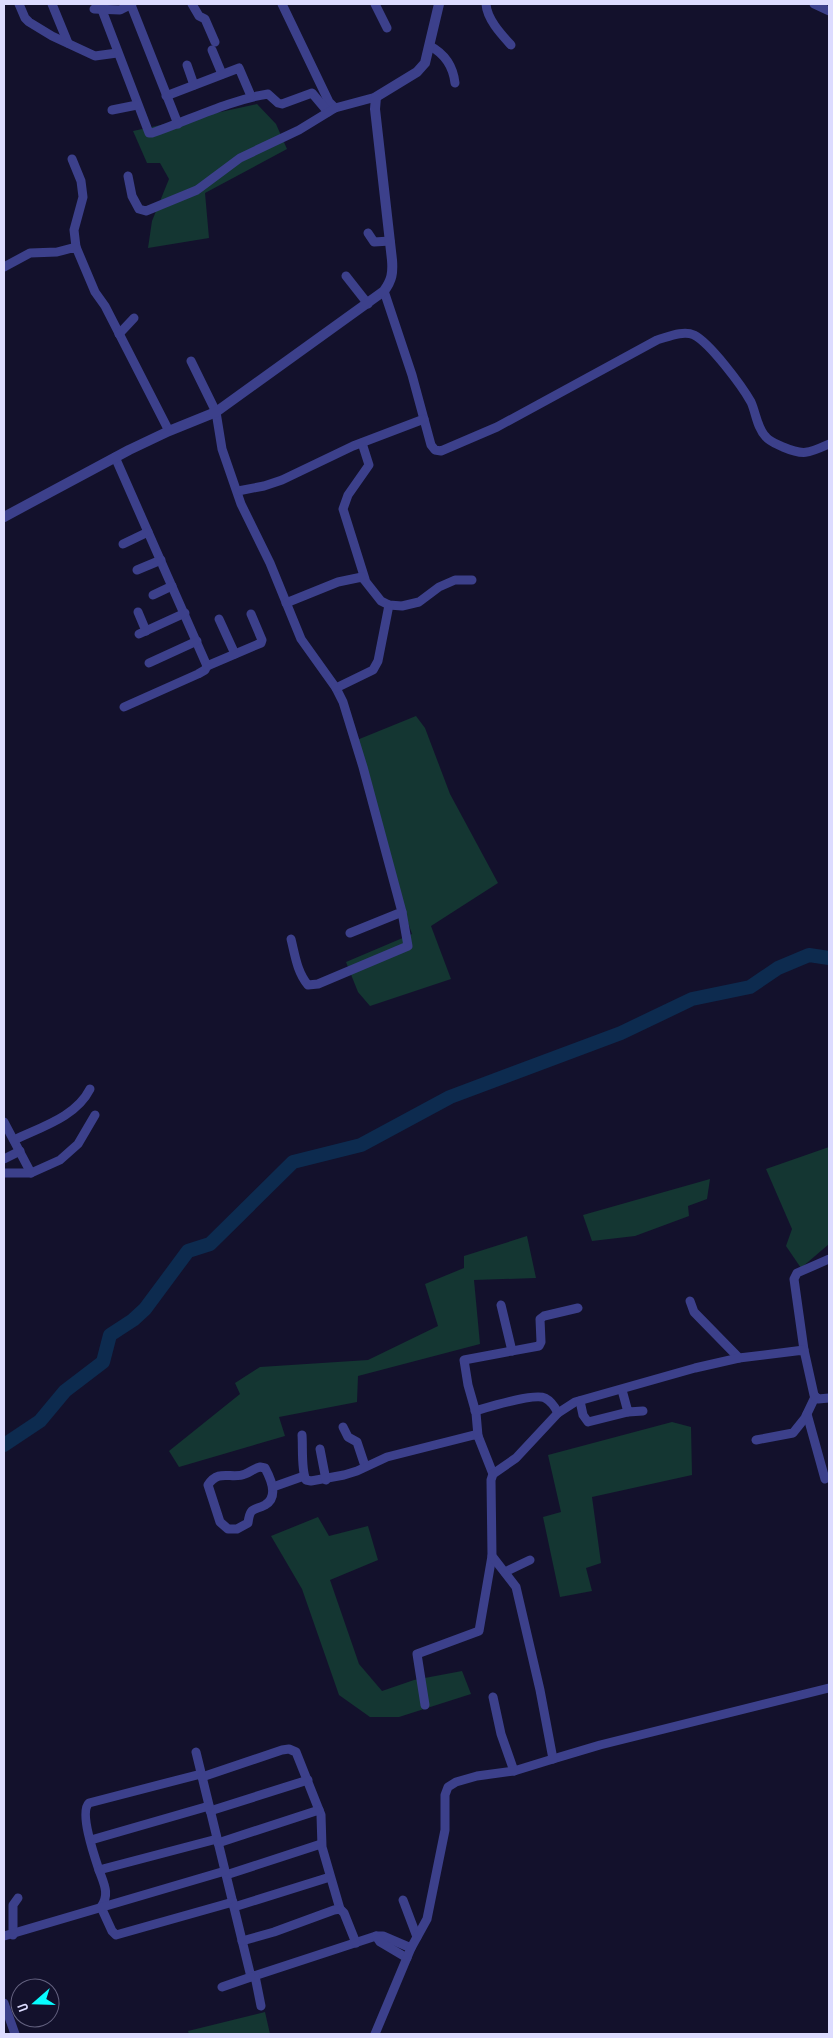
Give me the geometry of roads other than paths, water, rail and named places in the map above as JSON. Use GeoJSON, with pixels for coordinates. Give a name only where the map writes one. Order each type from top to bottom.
{"type":"FeatureCollection","features":[{"type":"Feature","properties":{"kind":"street"},"geometry":{"type":"LineString","coordinates":[[19,4],[25,18],[29,22],[68,43],[95,56],[117,53]]}},
{"type":"Feature","properties":{"kind":"street"},"geometry":{"type":"LineString","coordinates":[[52,4],[68,43]]}},
{"type":"Feature","properties":{"kind":"street"},"geometry":{"type":"LineString","coordinates":[[178,124],[132,4],[120,10],[98,10],[149,133],[178,124],[251,96],[270,94],[278,103],[284,104],[312,93],[331,110]]}},
{"type":"Feature","properties":{"kind":"street"},"geometry":{"type":"LineString","coordinates":[[192,4],[199,16],[205,19],[222,74]]}},
{"type":"Feature","properties":{"kind":"street"},"geometry":{"type":"LineString","coordinates":[[282,4],[329,102],[331,110]]}},
{"type":"Feature","properties":{"kind":"street"},"geometry":{"type":"LineString","coordinates":[[378,4],[387,28]]}},
{"type":"Feature","properties":{"kind":"street"},"geometry":{"type":"LineString","coordinates":[[128,176],[132,196],[139,209],[146,211],[197,190],[240,158],[299,130],[331,110],[376,96],[420,69],[425,63],[439,4]]}},
{"type":"Feature","properties":{"kind":"street"},"geometry":{"type":"LineString","coordinates":[[486,4],[486,8],[499,31],[511,45]]}},
{"type":"Feature","properties":{"kind":"street"},"geometry":{"type":"LineString","coordinates":[[814,4],[829,11]]}},
{"type":"Feature","properties":{"kind":"street"},"geometry":{"type":"LineString","coordinates":[[430,46],[441,52],[449,62],[454,74],[454,83]]}},
{"type":"Feature","properties":{"kind":"street"},"geometry":{"type":"LineString","coordinates":[[187,65],[194,85]]}},
{"type":"Feature","properties":{"kind":"street"},"geometry":{"type":"LineString","coordinates":[[166,96],[237,68],[240,70],[251,96]]}},
{"type":"Feature","properties":{"kind":"street"},"geometry":{"type":"LineString","coordinates":[[4,517],[169,430],[216,412],[384,291],[390,283],[393,274],[375,109],[376,96]]}},
{"type":"Feature","properties":{"kind":"street"},"geometry":{"type":"LineString","coordinates":[[112,110],[137,105]]}},
{"type":"Feature","properties":{"kind":"street"},"geometry":{"type":"LineString","coordinates":[[72,159],[81,181],[83,197],[74,230],[76,247],[95,292],[169,430]]}},
{"type":"Feature","properties":{"kind":"street"},"geometry":{"type":"LineString","coordinates":[[368,233],[374,242],[390,241]]}},
{"type":"Feature","properties":{"kind":"street"},"geometry":{"type":"LineString","coordinates":[[4,267],[37,251],[57,252],[76,247]]}},
{"type":"Feature","properties":{"kind":"street"},"geometry":{"type":"LineString","coordinates":[[346,276],[368,304]]}},
{"type":"Feature","properties":{"kind":"street"},"geometry":{"type":"LineString","coordinates":[[384,291],[412,375],[431,445],[435,450],[441,451],[497,427],[657,340],[685,334],[694,335],[716,355],[736,378],[751,403],[758,424],[766,437],[794,452],[802,454],[829,444]]}},
{"type":"Feature","properties":{"kind":"street"},"geometry":{"type":"LineString","coordinates":[[119,334],[134,318]]}},
{"type":"Feature","properties":{"kind":"street"},"geometry":{"type":"LineString","coordinates":[[191,361],[216,412],[222,450],[243,508],[256,532],[301,639],[336,688],[343,702],[364,767],[402,912],[408,946],[318,984],[308,985],[297,966],[291,939]]}},
{"type":"Feature","properties":{"kind":"street"},"geometry":{"type":"LineString","coordinates":[[238,490],[264,486],[282,480],[353,446],[424,419]]}},
{"type":"Feature","properties":{"kind":"street"},"geometry":{"type":"LineString","coordinates":[[362,444],[369,465],[348,496],[343,509],[365,580],[376,597],[389,605],[402,606],[419,602],[445,584],[455,580],[472,580]]}},
{"type":"Feature","properties":{"kind":"street"},"geometry":{"type":"LineString","coordinates":[[115,457],[207,666]]}},
{"type":"Feature","properties":{"kind":"street"},"geometry":{"type":"LineString","coordinates":[[124,544],[148,532]]}},
{"type":"Feature","properties":{"kind":"street"},"geometry":{"type":"LineString","coordinates":[[137,570],[161,560]]}},
{"type":"Feature","properties":{"kind":"street"},"geometry":{"type":"LineString","coordinates":[[286,603],[338,582],[362,577],[365,580]]}},
{"type":"Feature","properties":{"kind":"street"},"geometry":{"type":"LineString","coordinates":[[153,595],[172,586]]}},
{"type":"Feature","properties":{"kind":"street"},"geometry":{"type":"LineString","coordinates":[[336,688],[373,670],[378,661],[389,605]]}},
{"type":"Feature","properties":{"kind":"street"},"geometry":{"type":"LineString","coordinates":[[138,612],[143,632],[185,613]]}},
{"type":"Feature","properties":{"kind":"street"},"geometry":{"type":"LineString","coordinates":[[124,707],[198,674],[205,670],[207,666],[261,643],[262,640],[251,614]]}},
{"type":"Feature","properties":{"kind":"street"},"geometry":{"type":"LineString","coordinates":[[219,619],[235,654]]}},
{"type":"Feature","properties":{"kind":"street"},"geometry":{"type":"LineString","coordinates":[[149,663],[197,640]]}},
{"type":"Feature","properties":{"kind":"street"},"geometry":{"type":"LineString","coordinates":[[350,933],[402,912]]}},
{"type":"Feature","properties":{"kind":"street"},"geometry":{"type":"LineString","coordinates":[[14,1140],[75,1110],[84,1101],[90,1089]]}},
{"type":"Feature","properties":{"kind":"street"},"geometry":{"type":"LineString","coordinates":[[4,1173],[31,1173],[60,1160],[78,1144],[95,1115]]}},
{"type":"Feature","properties":{"kind":"street"},"geometry":{"type":"LineString","coordinates":[[4,1122],[31,1173]]}},
{"type":"Feature","properties":{"kind":"street"},"geometry":{"type":"LineString","coordinates":[[4,1159],[20,1151]]}},
{"type":"Feature","properties":{"kind":"street"},"geometry":{"type":"LineString","coordinates":[[756,1440],[790,1435],[807,1414],[815,1397],[804,1350],[794,1279],[797,1273],[829,1259]]}},
{"type":"Feature","properties":{"kind":"street"},"geometry":{"type":"LineString","coordinates":[[690,1301],[694,1312],[740,1358]]}},
{"type":"Feature","properties":{"kind":"street"},"geometry":{"type":"LineString","coordinates":[[501,1305],[512,1351]]}},
{"type":"Feature","properties":{"kind":"street"},"geometry":{"type":"LineString","coordinates":[[493,1474],[478,1436],[475,1411],[464,1360],[539,1346],[541,1342],[539,1322],[544,1316],[578,1308]]}},
{"type":"Feature","properties":{"kind":"street"},"geometry":{"type":"LineString","coordinates":[[425,1705],[417,1654],[479,1631],[492,1556],[491,1480],[493,1474],[516,1458],[558,1413],[567,1406],[580,1401],[695,1368],[740,1358],[804,1350]]}},
{"type":"Feature","properties":{"kind":"street"},"geometry":{"type":"LineString","coordinates":[[622,1390],[628,1412]]}},
{"type":"Feature","properties":{"kind":"street"},"geometry":{"type":"LineString","coordinates":[[475,1411],[516,1400],[542,1397],[550,1401],[558,1413]]}},
{"type":"Feature","properties":{"kind":"street"},"geometry":{"type":"LineString","coordinates":[[815,1397],[821,1399],[829,1398]]}},
{"type":"Feature","properties":{"kind":"street"},"geometry":{"type":"LineString","coordinates":[[580,1401],[583,1415],[588,1422],[628,1412],[643,1411]]}},
{"type":"Feature","properties":{"kind":"street"},"geometry":{"type":"LineString","coordinates":[[807,1414],[825,1480]]}},
{"type":"Feature","properties":{"kind":"street"},"geometry":{"type":"LineString","coordinates":[[343,1427],[348,1438],[357,1442],[365,1466]]}},
{"type":"Feature","properties":{"kind":"street"},"geometry":{"type":"LineString","coordinates":[[302,1434],[304,1476],[306,1480],[311,1481],[326,1480],[357,1472],[365,1466],[387,1457],[464,1436],[478,1436]]}},
{"type":"Feature","properties":{"kind":"street"},"geometry":{"type":"LineString","coordinates":[[320,1448],[326,1480]]}},
{"type":"Feature","properties":{"kind":"street"},"geometry":{"type":"LineString","coordinates":[[260,1467],[265,1468],[273,1487],[272,1497],[266,1505],[255,1508],[249,1514],[248,1523],[236,1529],[228,1529],[220,1522],[208,1485],[211,1479],[228,1474],[236,1476],[246,1474],[260,1467]]}},
{"type":"Feature","properties":{"kind":"street"},"geometry":{"type":"LineString","coordinates":[[273,1487],[304,1476]]}},
{"type":"Feature","properties":{"kind":"street"},"geometry":{"type":"LineString","coordinates":[[492,1556],[516,1587],[545,1713],[553,1759]]}},
{"type":"Feature","properties":{"kind":"street"},"geometry":{"type":"LineString","coordinates":[[505,1572],[530,1560]]}},
{"type":"Feature","properties":{"kind":"street"},"geometry":{"type":"LineString","coordinates":[[375,2034],[411,1948],[427,1919],[445,1830],[445,1795],[448,1787],[456,1782],[477,1776],[514,1771],[600,1745],[829,1688]]}},
{"type":"Feature","properties":{"kind":"street"},"geometry":{"type":"LineString","coordinates":[[493,1696],[501,1734],[514,1771]]}},
{"type":"Feature","properties":{"kind":"street"},"geometry":{"type":"LineString","coordinates":[[101,1907],[107,1893],[85,1815],[85,1808],[89,1803],[202,1776],[289,1749],[296,1752],[319,1810],[322,1830],[321,1844],[330,1877],[340,1909],[344,1913],[356,1943]]}},
{"type":"Feature","properties":{"kind":"street"},"geometry":{"type":"LineString","coordinates":[[196,1752],[242,1941],[261,2006]]}},
{"type":"Feature","properties":{"kind":"street"},"geometry":{"type":"LineString","coordinates":[[91,1840],[210,1809],[308,1780]]}},
{"type":"Feature","properties":{"kind":"street"},"geometry":{"type":"LineString","coordinates":[[99,1870],[218,1841],[319,1810]]}},
{"type":"Feature","properties":{"kind":"street"},"geometry":{"type":"LineString","coordinates":[[18,1898],[13,1905],[8,1935],[321,1844]]}},
{"type":"Feature","properties":{"kind":"street"},"geometry":{"type":"LineString","coordinates":[[101,1907],[112,1931],[116,1935],[330,1877]]}},
{"type":"Feature","properties":{"kind":"street"},"geometry":{"type":"LineString","coordinates":[[403,1900],[417,1937]]}},
{"type":"Feature","properties":{"kind":"street"},"geometry":{"type":"LineString","coordinates":[[242,1941],[340,1909]]}},
{"type":"Feature","properties":{"kind":"street"},"geometry":{"type":"LineString","coordinates":[[222,1987],[376,1936],[382,1936],[411,1948]]}},
{"type":"Feature","properties":{"kind":"street"},"geometry":{"type":"LineString","coordinates":[[376,1936],[380,1942],[408,1958]]}},
{"type":"Feature","properties":{"kind":"street"},"geometry":{"type":"LineString","coordinates":[[4,2003],[15,2034]]}},
{"type":"Feature","properties":{"kind":"waterway"},"geometry":{"type":"LineString","coordinates":[[4,1445],[40,1421],[65,1391],[103,1362],[110,1335],[133,1320],[145,1309],[188,1251],[210,1244],[293,1162],[361,1145],[450,1097],[621,1033],[692,999],[750,987],[778,968],[809,955],[829,958]]}}]}
